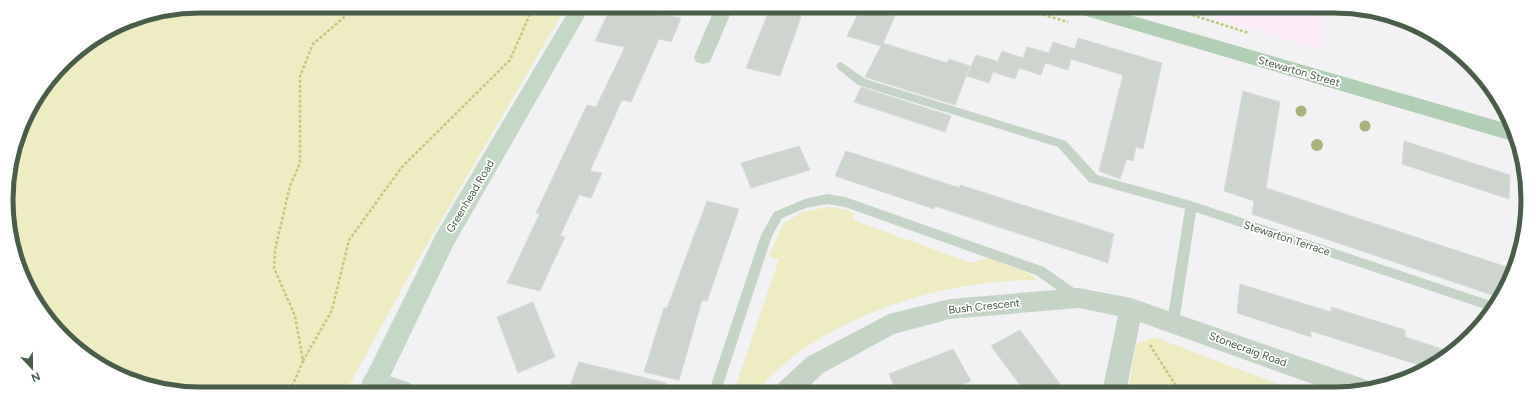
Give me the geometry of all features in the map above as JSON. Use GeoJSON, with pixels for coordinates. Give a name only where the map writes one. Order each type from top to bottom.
{"type":"FeatureCollection","features":[{"type":"Feature","properties":{"kind":"main road","name":"Stewarton Street"},"geometry":{"type":"LineString","coordinates":[[1100,13],[1508,132]]}},
{"type":"Feature","properties":{"kind":"street","name":"Greenhead Road"},"geometry":{"type":"LineString","coordinates":[[372,386],[445,239],[577,13]]}},
{"type":"Feature","properties":{"kind":"street"},"geometry":{"type":"LineString","coordinates":[[703,57],[722,13]]}},
{"type":"Feature","properties":{"kind":"street","name":"Bush Crescent"},"geometry":{"type":"LineString","coordinates":[[791,387],[815,365],[889,325],[950,309],[1079,298],[1130,314]]}},
{"type":"Feature","properties":{"kind":"street"},"geometry":{"type":"LineString","coordinates":[[1115,387],[1130,314]]}},
{"type":"Feature","properties":{"kind":"street","name":"Stonecraig Road"},"geometry":{"type":"LineString","coordinates":[[1130,314],[1173,322],[1351,386]]}},
{"type":"Feature","properties":{"kind":"lane","name":"Stewarton Terrace"},"geometry":{"type":"LineString","coordinates":[[841,66],[862,82],[1062,144],[1093,179],[1191,206],[1488,305]]}},
{"type":"Feature","properties":{"kind":"lane"},"geometry":{"type":"LineString","coordinates":[[716,387],[767,234],[778,215],[805,204],[827,199],[845,202],[1040,271],[1079,298]]}},
{"type":"Feature","properties":{"kind":"lane"},"geometry":{"type":"LineString","coordinates":[[1173,322],[1191,206]]}},
{"type":"Feature","properties":{"kind":"path"},"geometry":{"type":"LineString","coordinates":[[303,361],[295,316],[274,268],[275,250],[290,186],[300,163],[300,76],[313,44],[349,13]]}},
{"type":"Feature","properties":{"kind":"path"},"geometry":{"type":"LineString","coordinates":[[291,387],[303,361],[332,310],[349,240],[402,167],[510,60],[530,13]]}},
{"type":"Feature","properties":{"kind":"path"},"geometry":{"type":"LineString","coordinates":[[1130,314],[1177,387]]}},
{"type":"Feature","properties":{"kind":"shaded area"},"geometry":{"type":"Polygon","coordinates":[[[1197,13],[1325,13],[1321,50],[1197,13]]]}},
{"type":"Feature","properties":{"kind":"green space"},"geometry":{"type":"Polygon","coordinates":[[[188,13],[562,13],[415,265],[348,387],[188,387],[152,381],[117,368],[86,348],[59,323],[38,294],[27,272],[19,248],[13,212],[13,188],[19,152],[27,128],[38,106],[59,77],[77,59],[117,32],[152,19],[188,13]]]}},
{"type":"Feature","properties":{"kind":"green space"},"geometry":{"type":"Polygon","coordinates":[[[829,207],[847,210],[854,213],[853,220],[971,263],[989,258],[1030,274],[1037,280],[1005,281],[971,285],[922,295],[888,306],[846,324],[825,335],[787,361],[761,387],[735,387],[779,259],[769,257],[783,224],[802,212],[829,207]]]}},
{"type":"Feature","properties":{"kind":"green space"},"geometry":{"type":"Polygon","coordinates":[[[1154,337],[1286,387],[1129,387],[1136,344],[1154,337]]]}},
{"type":"Feature","properties":{"kind":"building"},"geometry":{"type":"Polygon","coordinates":[[[608,13],[652,13],[681,18],[671,42],[659,39],[631,102],[622,100],[590,171],[602,173],[591,198],[579,195],[560,236],[565,237],[540,291],[507,283],[540,213],[536,213],[587,105],[596,107],[625,47],[595,41],[608,13]]]}},
{"type":"Feature","properties":{"kind":"building"},"geometry":{"type":"Polygon","coordinates":[[[768,13],[802,13],[780,76],[746,68],[768,13]]]}},
{"type":"Feature","properties":{"kind":"building"},"geometry":{"type":"Polygon","coordinates":[[[858,13],[890,13],[895,16],[883,43],[947,63],[949,59],[970,66],[955,105],[865,77],[881,46],[847,36],[858,13]]]}},
{"type":"Feature","properties":{"kind":"building"},"geometry":{"type":"Polygon","coordinates":[[[1078,38],[1162,63],[1143,149],[1136,147],[1133,161],[1127,159],[1120,179],[1099,171],[1123,75],[1071,59],[1068,70],[1045,63],[1041,75],[1019,68],[1015,79],[993,72],[1002,51],[1023,58],[1027,47],[1049,53],[1053,42],[1075,49],[1078,38]]]}},
{"type":"Feature","properties":{"kind":"building"},"geometry":{"type":"Polygon","coordinates":[[[976,55],[997,61],[989,83],[967,76],[976,55]]]}},
{"type":"Feature","properties":{"kind":"building"},"geometry":{"type":"Polygon","coordinates":[[[861,87],[951,116],[945,132],[854,102],[861,87]]]}},
{"type":"Feature","properties":{"kind":"building"},"geometry":{"type":"Polygon","coordinates":[[[1243,91],[1280,102],[1266,188],[1508,268],[1495,296],[1252,214],[1254,201],[1224,191],[1243,91]]]}},
{"type":"Feature","properties":{"kind":"building"},"geometry":{"type":"Polygon","coordinates":[[[1404,141],[1510,175],[1509,199],[1402,164],[1404,141]]]}},
{"type":"Feature","properties":{"kind":"building"},"geometry":{"type":"Polygon","coordinates":[[[799,146],[810,170],[751,188],[741,163],[799,146]]]}},
{"type":"Feature","properties":{"kind":"building"},"geometry":{"type":"Polygon","coordinates":[[[846,151],[960,188],[960,185],[1114,234],[1108,263],[935,206],[934,209],[835,176],[846,151]]]}},
{"type":"Feature","properties":{"kind":"building"},"geometry":{"type":"Polygon","coordinates":[[[707,201],[739,209],[707,301],[702,300],[679,380],[644,372],[664,308],[667,308],[707,201]]]}},
{"type":"Feature","properties":{"kind":"building"},"geometry":{"type":"Polygon","coordinates":[[[1240,284],[1331,312],[1331,307],[1405,330],[1405,337],[1445,350],[1421,366],[1311,331],[1311,337],[1237,313],[1240,284]]]}},
{"type":"Feature","properties":{"kind":"building"},"geometry":{"type":"Polygon","coordinates":[[[533,302],[555,357],[518,373],[497,317],[533,302]]]}},
{"type":"Feature","properties":{"kind":"building"},"geometry":{"type":"Polygon","coordinates":[[[1020,330],[1062,387],[1021,387],[991,346],[1020,330]]]}},
{"type":"Feature","properties":{"kind":"building"},"geometry":{"type":"Polygon","coordinates":[[[953,349],[971,381],[956,387],[895,387],[889,374],[953,349]]]}},
{"type":"Feature","properties":{"kind":"building"},"geometry":{"type":"Polygon","coordinates":[[[579,362],[666,383],[666,387],[570,387],[579,362]]]}}]}
